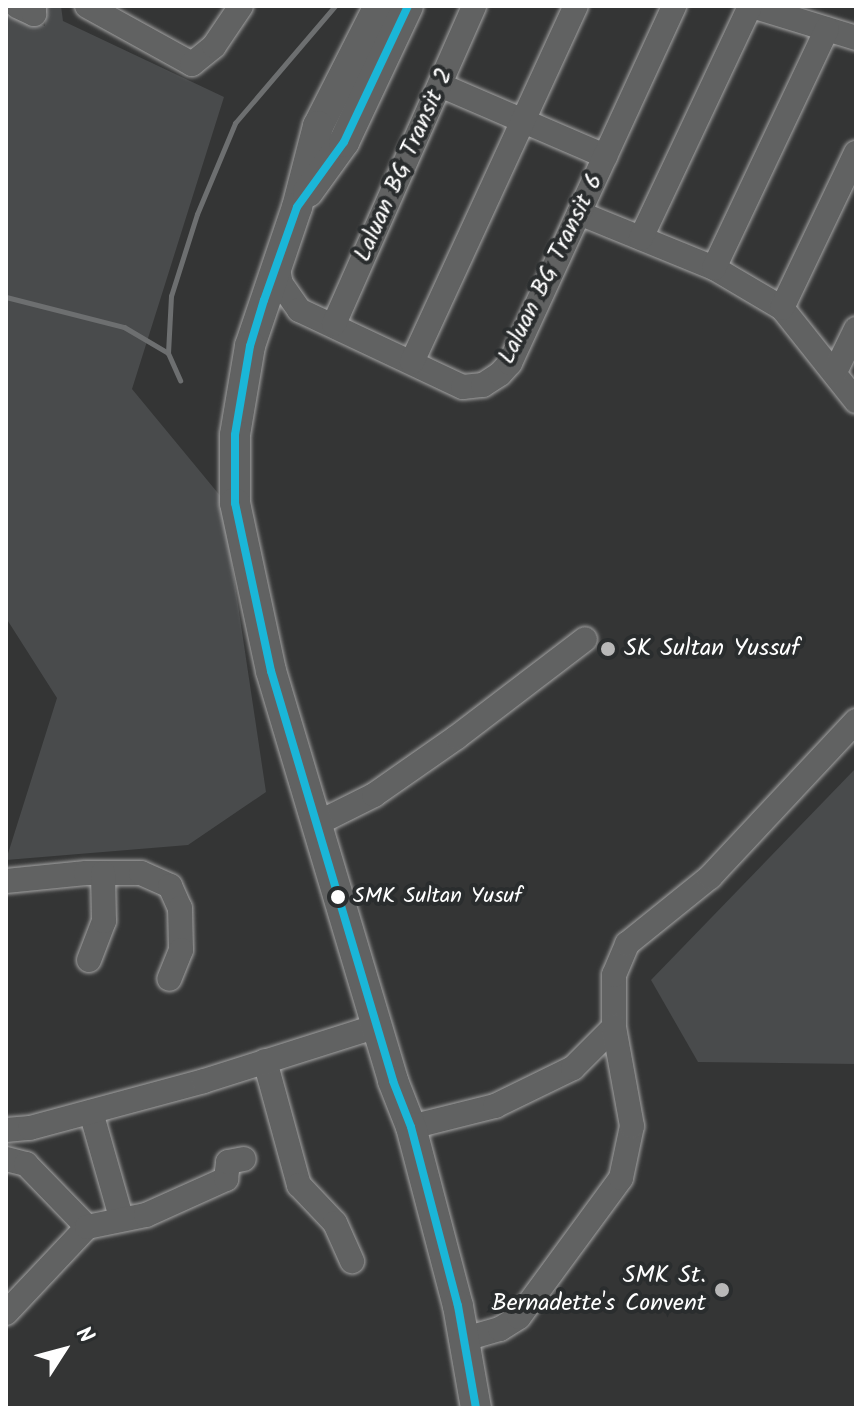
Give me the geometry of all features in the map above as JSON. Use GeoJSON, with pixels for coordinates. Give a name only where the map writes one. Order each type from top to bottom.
{"type":"FeatureCollection","features":[{"type":"Feature","properties":{"kind":"main road"},"geometry":{"type":"LineString","coordinates":[[379,6],[318,126],[297,207],[255,330],[235,435],[235,503],[271,671],[377,1026],[411,1127],[465,1339],[476,1408]]}},
{"type":"Feature","properties":{"kind":"main road"},"geometry":{"type":"LineString","coordinates":[[297,207],[344,142],[408,6]]}},
{"type":"Feature","properties":{"kind":"street"},"geometry":{"type":"LineString","coordinates":[[17,6],[34,14],[34,6]]}},
{"type":"Feature","properties":{"kind":"street"},"geometry":{"type":"LineString","coordinates":[[87,6],[192,64],[214,46],[241,6]]}},
{"type":"Feature","properties":{"kind":"street","name":"Laluan BG Transit 2"},"geometry":{"type":"LineString","coordinates":[[334,324],[474,6]]}},
{"type":"Feature","properties":{"kind":"street"},"geometry":{"type":"LineString","coordinates":[[412,362],[576,6]]}},
{"type":"Feature","properties":{"kind":"street","name":"Laluan BG Transit 6"},"geometry":{"type":"LineString","coordinates":[[299,310],[463,387],[483,385],[500,374],[510,363],[674,6]]}},
{"type":"Feature","properties":{"kind":"street"},"geometry":{"type":"LineString","coordinates":[[641,238],[751,6],[856,38]]}},
{"type":"Feature","properties":{"kind":"street"},"geometry":{"type":"LineString","coordinates":[[714,268],[827,29]]}},
{"type":"Feature","properties":{"kind":"street"},"geometry":{"type":"LineString","coordinates":[[440,85],[605,156]]}},
{"type":"Feature","properties":{"kind":"street"},"geometry":{"type":"LineString","coordinates":[[782,308],[856,153]]}},
{"type":"Feature","properties":{"kind":"street"},"geometry":{"type":"LineString","coordinates":[[579,213],[714,268],[782,308],[856,401]]}},
{"type":"Feature","properties":{"kind":"street"},"geometry":{"type":"LineString","coordinates":[[255,330],[280,313],[299,310],[281,284],[277,264]]}},
{"type":"Feature","properties":{"kind":"street"},"geometry":{"type":"LineString","coordinates":[[835,372],[856,329]]}},
{"type":"Feature","properties":{"kind":"street"},"geometry":{"type":"LineString","coordinates":[[316,824],[374,795],[457,737],[585,639]]}},
{"type":"Feature","properties":{"kind":"street"},"geometry":{"type":"LineString","coordinates":[[465,1339],[500,1329],[519,1317],[621,1178],[632,1126],[614,1027],[614,975],[627,944],[710,877],[856,721]]}},
{"type":"Feature","properties":{"kind":"street"},"geometry":{"type":"LineString","coordinates":[[89,960],[104,921],[103,873]]}},
{"type":"Feature","properties":{"kind":"street"},"geometry":{"type":"LineString","coordinates":[[6,881],[141,873],[170,886],[180,908],[181,950],[169,979]]}},
{"type":"Feature","properties":{"kind":"street"},"geometry":{"type":"LineString","coordinates":[[6,1130],[30,1128],[91,1112],[377,1026]]}},
{"type":"Feature","properties":{"kind":"street"},"geometry":{"type":"LineString","coordinates":[[411,1127],[495,1106],[573,1068],[614,1027]]}},
{"type":"Feature","properties":{"kind":"street"},"geometry":{"type":"LineString","coordinates":[[265,1061],[299,1185],[335,1223],[352,1261]]}},
{"type":"Feature","properties":{"kind":"street"},"geometry":{"type":"LineString","coordinates":[[91,1112],[121,1217]]}},
{"type":"Feature","properties":{"kind":"street"},"geometry":{"type":"LineString","coordinates":[[6,1159],[26,1164],[87,1227]]}},
{"type":"Feature","properties":{"kind":"street"},"geometry":{"type":"LineString","coordinates":[[6,1313],[87,1227],[121,1217],[146,1215],[226,1179],[228,1162],[244,1159]]}},
{"type":"Feature","properties":{"kind":"shaded area"},"geometry":{"type":"Polygon","coordinates":[[[46,6],[61,6],[63,21],[224,97],[132,389],[222,498],[266,792],[188,845],[6,860],[57,698],[6,618],[6,13],[45,26],[46,6]]]}},
{"type":"Feature","properties":{"kind":"shaded area"},"geometry":{"type":"Polygon","coordinates":[[[856,768],[856,1064],[698,1062],[651,980],[856,768]]]}},
{"type":"Feature","properties":{"kind":"waterway"},"geometry":{"type":"LineString","coordinates":[[168,353],[171,296],[197,214],[235,123],[335,6]]}},
{"type":"Feature","properties":{"kind":"waterway"},"geometry":{"type":"LineString","coordinates":[[6,297],[124,327],[168,353],[180,380]]}},
{"type":"Feature","properties":{"kind":"transit line"},"geometry":{"type":"LineString","coordinates":[[408,6],[344,142],[297,207],[264,300],[250,346],[235,435],[235,503],[271,671],[393,1081],[411,1127],[458,1306],[476,1408]]}},
{"type":"Feature","properties":{"kind":"place","name":"SK Sultan Yussuf"},"geometry":{"type":"Point","coordinates":[608,649]}},
{"type":"Feature","properties":{"kind":"place","name":"SMK Sultan Yusuf"},"geometry":{"type":"Point","coordinates":[338,897]}},
{"type":"Feature","properties":{"kind":"place","name":"SMK St. Bernadette's Convent"},"geometry":{"type":"Point","coordinates":[722,1290]}}]}
